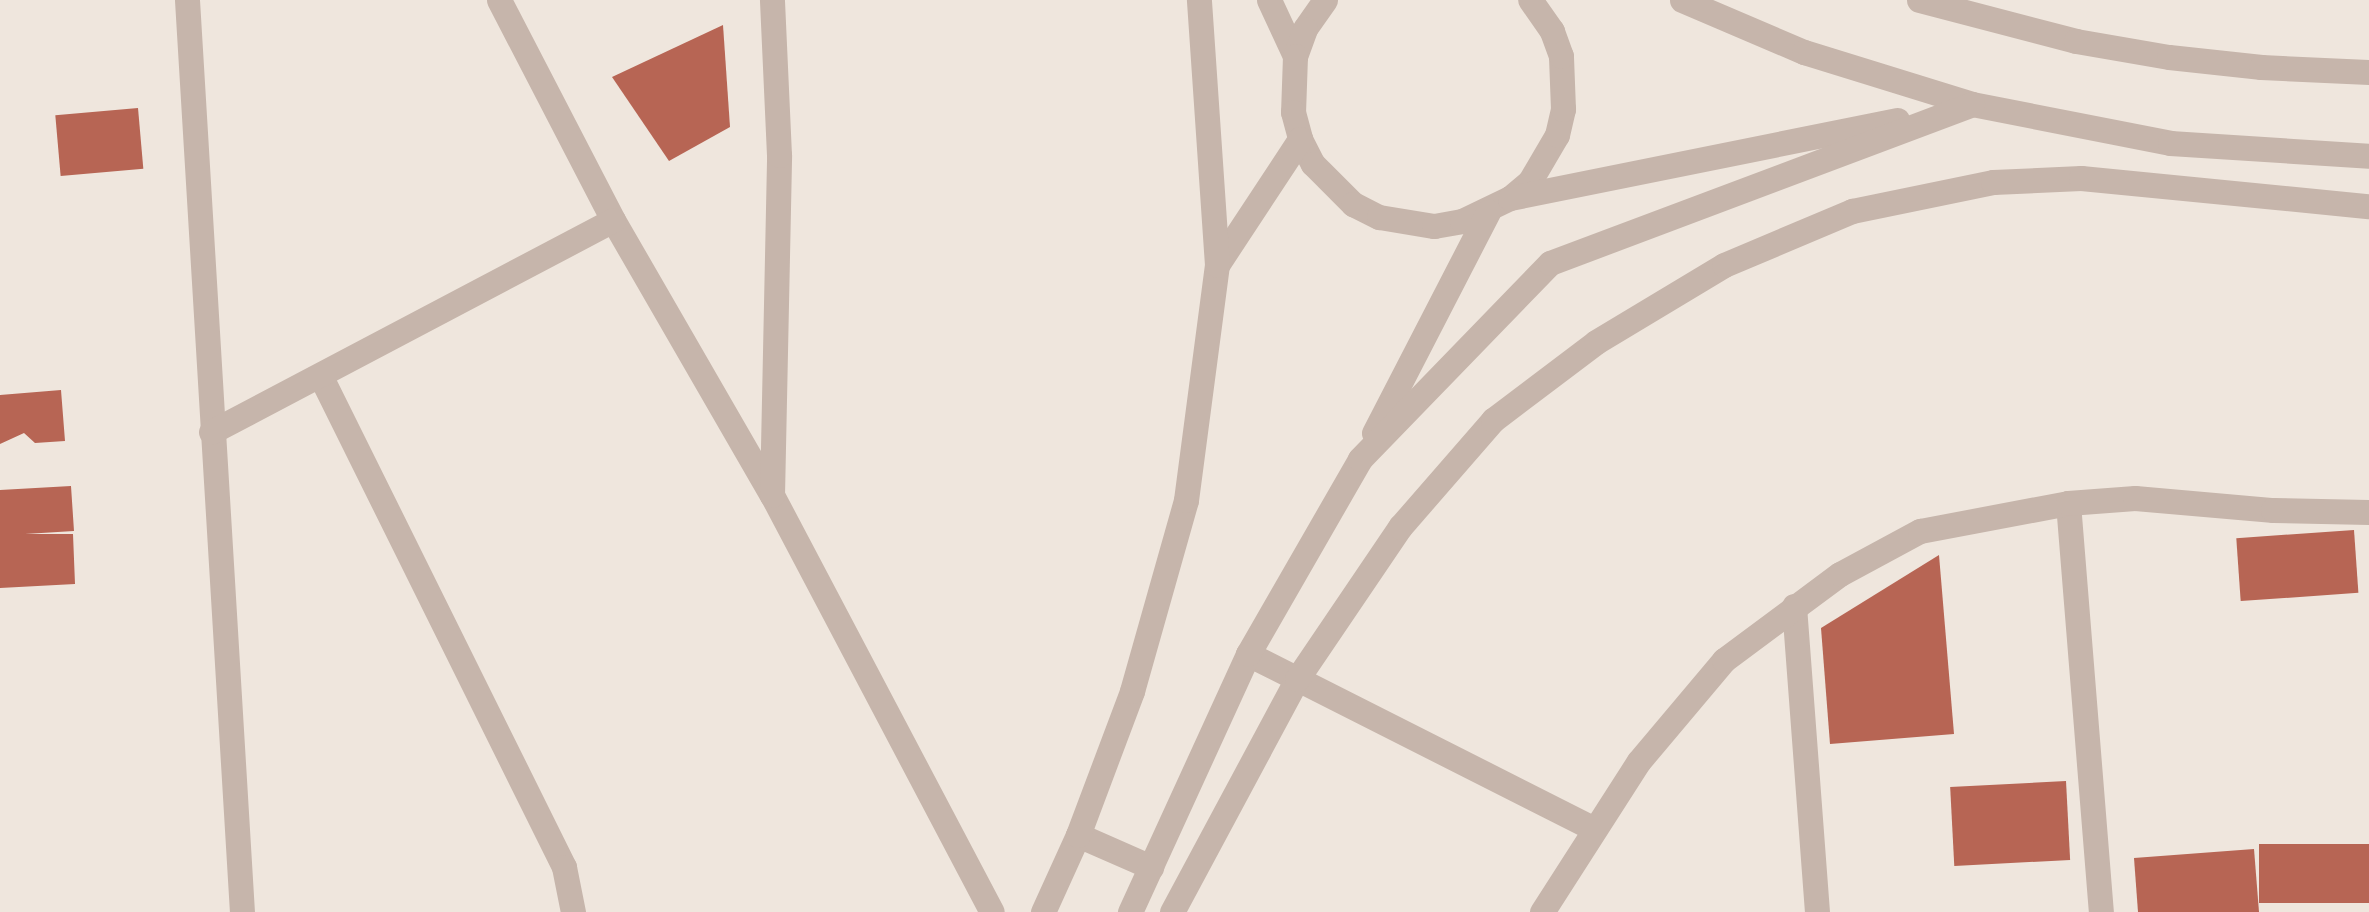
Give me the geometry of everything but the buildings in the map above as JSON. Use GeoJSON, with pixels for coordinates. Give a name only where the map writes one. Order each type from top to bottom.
{"type":"FeatureCollection","features":[{"type":"Feature","properties":{"kind":"street"},"geometry":{"type":"LineString","coordinates":[[187,0],[242,912]]}},
{"type":"Feature","properties":{"kind":"street"},"geometry":{"type":"LineString","coordinates":[[499,0],[613,220],[772,495],[992,912]]}},
{"type":"Feature","properties":{"kind":"street"},"geometry":{"type":"LineString","coordinates":[[772,0],[779,155],[772,495]]}},
{"type":"Feature","properties":{"kind":"street"},"geometry":{"type":"LineString","coordinates":[[1043,912],[1078,835],[1132,691],[1186,500],[1216,266],[1200,0]]}},
{"type":"Feature","properties":{"kind":"street"},"geometry":{"type":"LineString","coordinates":[[1270,0],[1295,56]]}},
{"type":"Feature","properties":{"kind":"street"},"geometry":{"type":"LineString","coordinates":[[1130,912],[1248,654],[1499,205],[1546,159],[1563,109],[1560,56],[1552,31],[1530,0]]}},
{"type":"Feature","properties":{"kind":"street"},"geometry":{"type":"LineString","coordinates":[[1682,0],[1804,52],[1972,104],[2170,143],[2369,156]]}},
{"type":"Feature","properties":{"kind":"street"},"geometry":{"type":"LineString","coordinates":[[1919,0],[2040,32],[2168,57],[2261,68],[2369,72]]}},
{"type":"Feature","properties":{"kind":"street"},"geometry":{"type":"LineString","coordinates":[[1320,3],[1295,56],[1292,112],[1300,139],[1332,186],[1378,217],[1434,226],[1499,205],[1972,104]]}},
{"type":"Feature","properties":{"kind":"street"},"geometry":{"type":"LineString","coordinates":[[1360,459],[1550,263],[1972,104]]}},
{"type":"Feature","properties":{"kind":"street"},"geometry":{"type":"LineString","coordinates":[[1216,266],[1300,139]]}},
{"type":"Feature","properties":{"kind":"street"},"geometry":{"type":"LineString","coordinates":[[1172,912],[1297,680],[1400,527],[1493,420],[1596,342],[1724,265],[1852,212],[1993,182],[2081,178],[2369,206]]}},
{"type":"Feature","properties":{"kind":"street"},"geometry":{"type":"LineString","coordinates":[[211,432],[320,378],[613,220]]}},
{"type":"Feature","properties":{"kind":"street"},"geometry":{"type":"LineString","coordinates":[[320,378],[564,868],[572,912]]}},
{"type":"Feature","properties":{"kind":"street"},"geometry":{"type":"LineString","coordinates":[[1542,912],[1638,760],[1724,660],[1840,574],[1920,530],[2068,503],[2135,498],[2273,510],[2369,512]]}},
{"type":"Feature","properties":{"kind":"street"},"geometry":{"type":"LineString","coordinates":[[2068,503],[2101,912]]}},
{"type":"Feature","properties":{"kind":"street"},"geometry":{"type":"LineString","coordinates":[[1794,606],[1817,912]]}},
{"type":"Feature","properties":{"kind":"street"},"geometry":{"type":"LineString","coordinates":[[1248,654],[1593,828]]}},
{"type":"Feature","properties":{"kind":"street"},"geometry":{"type":"LineString","coordinates":[[1078,835],[1151,867]]}}]}
